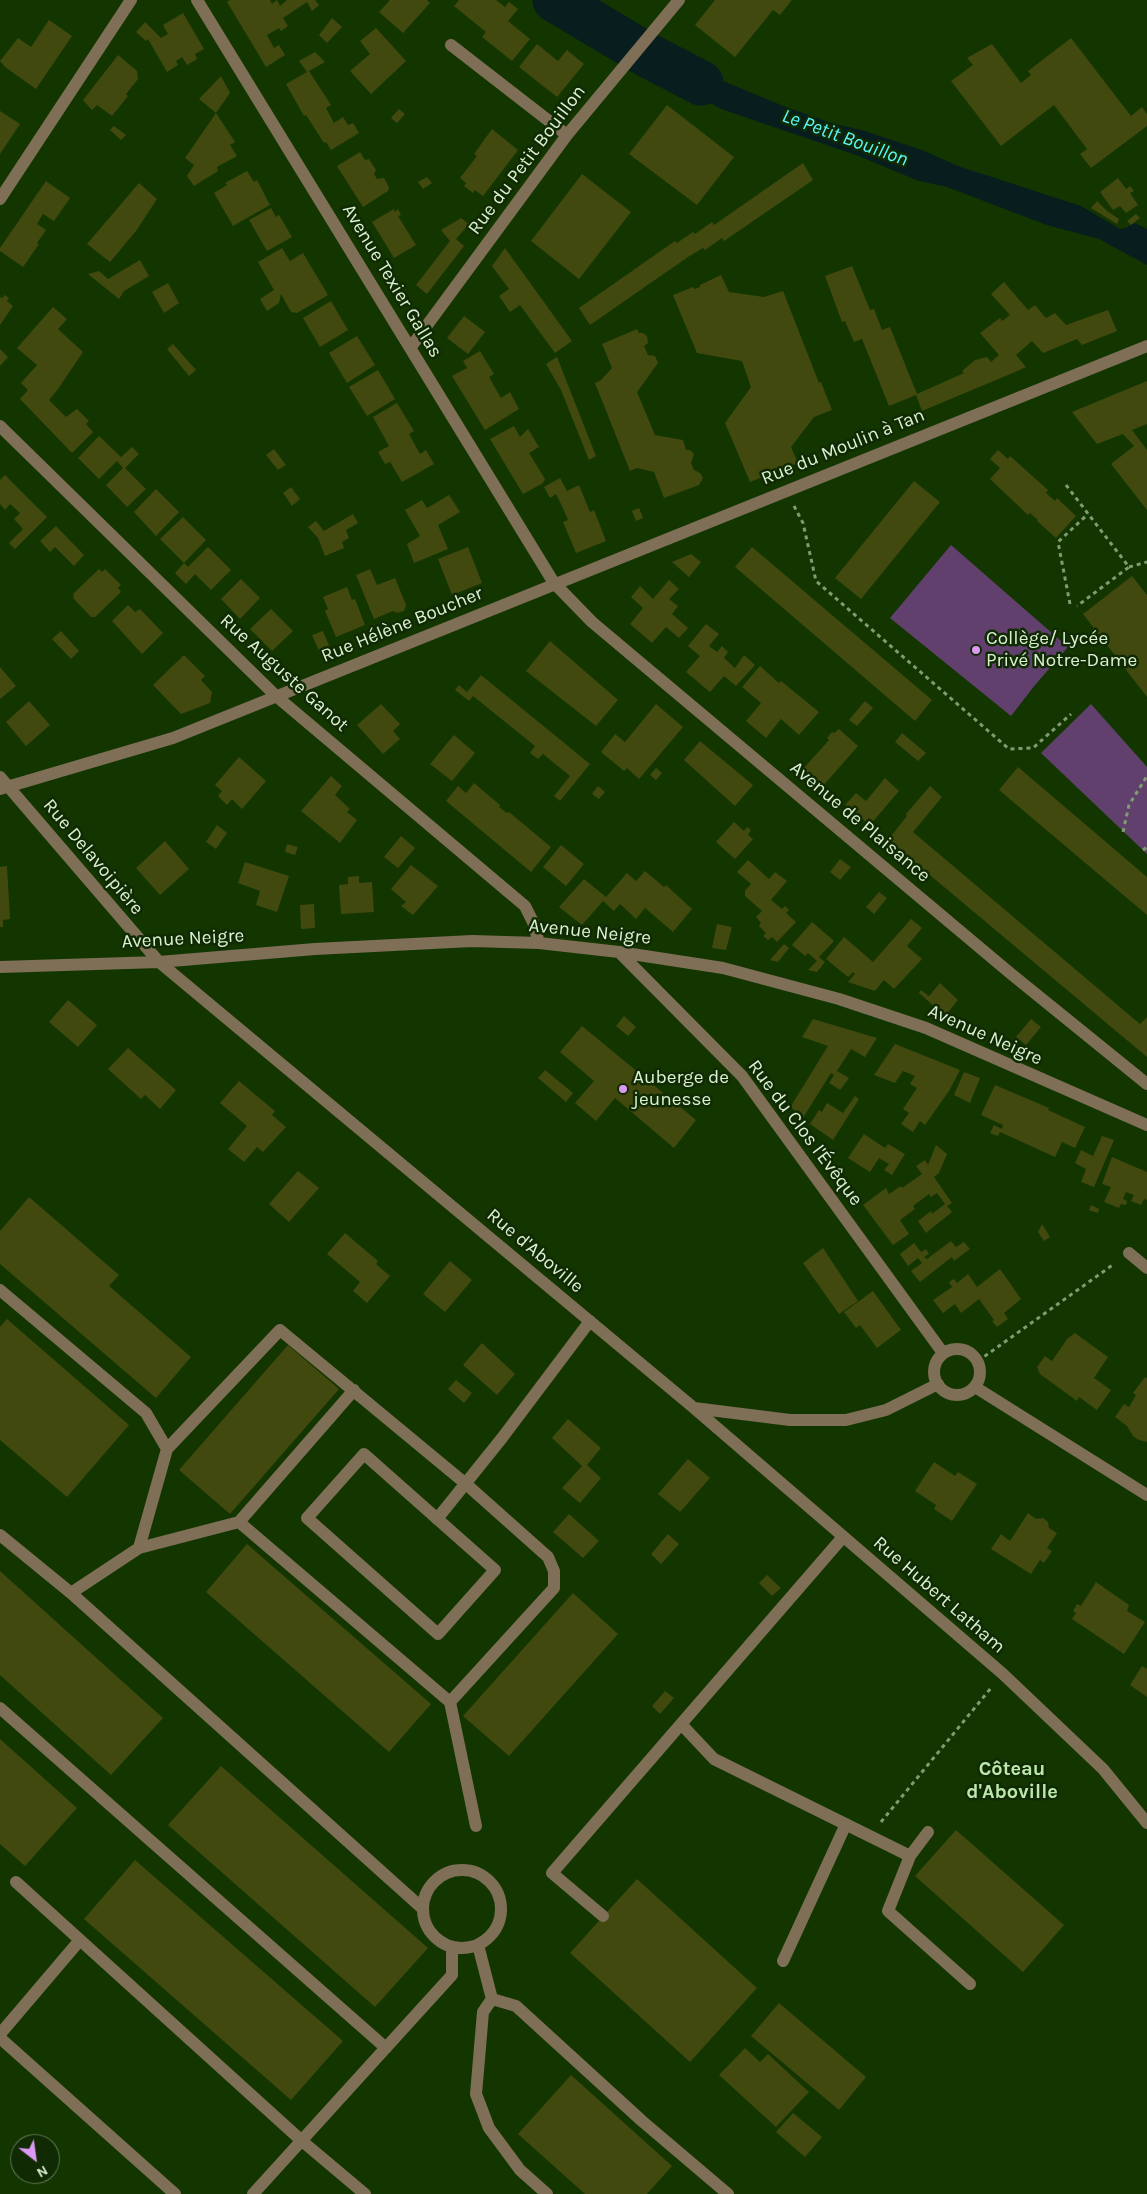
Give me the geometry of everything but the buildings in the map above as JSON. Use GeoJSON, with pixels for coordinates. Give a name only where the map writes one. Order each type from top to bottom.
{"type":"FeatureCollection","features":[{"type":"Feature","properties":{"kind":"street"},"geometry":{"type":"LineString","coordinates":[[0,199],[131,0]]}},
{"type":"Feature","properties":{"kind":"street","name":"Avenue Texier Gallas"},"geometry":{"type":"LineString","coordinates":[[198,0],[554,583]]}},
{"type":"Feature","properties":{"kind":"street","name":"Rue du Petit Bouillon"},"geometry":{"type":"LineString","coordinates":[[410,347],[567,135],[679,0]]}},
{"type":"Feature","properties":{"kind":"street"},"geometry":{"type":"LineString","coordinates":[[451,45],[567,135]]}},
{"type":"Feature","properties":{"kind":"street","name":"Rue du Moulin à Tan"},"geometry":{"type":"LineString","coordinates":[[554,583],[1147,346]]}},
{"type":"Feature","properties":{"kind":"street","name":"Rue Auguste Ganot"},"geometry":{"type":"LineString","coordinates":[[0,426],[276,696],[526,906],[539,943]]}},
{"type":"Feature","properties":{"kind":"street","name":"Rue Hélène Boucher"},"geometry":{"type":"LineString","coordinates":[[4,788],[173,738],[554,583]]}},
{"type":"Feature","properties":{"kind":"street","name":"Avenue de Plaisance"},"geometry":{"type":"LineString","coordinates":[[554,583],[592,622],[1010,973],[1147,1084]]}},
{"type":"Feature","properties":{"kind":"street","name":"Rue Delavoipière"},"geometry":{"type":"LineString","coordinates":[[0,777],[4,788],[158,962]]}},
{"type":"Feature","properties":{"kind":"street","name":"Avenue Neigre"},"geometry":{"type":"LineString","coordinates":[[0,967],[158,962],[315,949],[472,942],[539,943],[619,952],[723,968],[839,999],[926,1028],[1147,1126]]}},
{"type":"Feature","properties":{"kind":"street","name":"Rue du Clos l'Évêque"},"geometry":{"type":"LineString","coordinates":[[619,952],[742,1076],[943,1353]]}},
{"type":"Feature","properties":{"kind":"street","name":"Rue d'Aboville"},"geometry":{"type":"LineString","coordinates":[[158,962],[694,1408]]}},
{"type":"Feature","properties":{"kind":"street"},"geometry":{"type":"LineString","coordinates":[[1129,1253],[1147,1268]]}},
{"type":"Feature","properties":{"kind":"street"},"geometry":{"type":"LineString","coordinates":[[0,1290],[146,1413],[167,1449]]}},
{"type":"Feature","properties":{"kind":"street"},"geometry":{"type":"LineString","coordinates":[[437,1519],[466,1484],[590,1321]]}},
{"type":"Feature","properties":{"kind":"street"},"geometry":{"type":"LineString","coordinates":[[139,1548],[167,1449],[280,1330],[466,1484],[548,1557],[554,1571],[554,1588],[450,1702]]}},
{"type":"Feature","properties":{"kind":"street"},"geometry":{"type":"LineString","coordinates":[[962,1349],[969,1351],[978,1361],[980,1374],[975,1387],[963,1394],[956,1395],[943,1390],[935,1378],[935,1364],[943,1353],[949,1350],[962,1349]]}},
{"type":"Feature","properties":{"kind":"street"},"geometry":{"type":"LineString","coordinates":[[694,1408],[790,1420],[846,1420],[886,1410],[938,1384]]}},
{"type":"Feature","properties":{"kind":"street"},"geometry":{"type":"LineString","coordinates":[[975,1387],[1147,1495]]}},
{"type":"Feature","properties":{"kind":"street"},"geometry":{"type":"LineString","coordinates":[[71,1592],[139,1548],[239,1522],[354,1390]]}},
{"type":"Feature","properties":{"kind":"street","name":"Rue Hubert Latham"},"geometry":{"type":"LineString","coordinates":[[694,1408],[1003,1674],[1103,1769],[1147,1823]]}},
{"type":"Feature","properties":{"kind":"street"},"geometry":{"type":"LineString","coordinates":[[364,1454],[437,1519],[495,1570],[438,1634],[307,1518],[364,1454]]}},
{"type":"Feature","properties":{"kind":"street"},"geometry":{"type":"LineString","coordinates":[[239,1522],[450,1702],[476,1826]]}},
{"type":"Feature","properties":{"kind":"street"},"geometry":{"type":"LineString","coordinates":[[0,1535],[71,1592],[422,1908]]}},
{"type":"Feature","properties":{"kind":"street"},"geometry":{"type":"LineString","coordinates":[[603,1916],[552,1873],[843,1537]]}},
{"type":"Feature","properties":{"kind":"street"},"geometry":{"type":"LineString","coordinates":[[0,1708],[386,2048]]}},
{"type":"Feature","properties":{"kind":"street"},"geometry":{"type":"LineString","coordinates":[[682,1725],[714,1759],[910,1856]]}},
{"type":"Feature","properties":{"kind":"street"},"geometry":{"type":"LineString","coordinates":[[783,1961],[846,1824]]}},
{"type":"Feature","properties":{"kind":"street"},"geometry":{"type":"LineString","coordinates":[[928,1832],[910,1856],[888,1911],[970,1984]]}},
{"type":"Feature","properties":{"kind":"street"},"geometry":{"type":"LineString","coordinates":[[466,1869],[479,1873],[489,1880],[497,1890],[501,1903],[501,1916],[489,1938],[478,1945],[465,1948],[452,1947],[440,1942],[430,1933],[424,1921],[422,1908],[427,1889],[441,1875],[453,1870],[466,1869]]}},
{"type":"Feature","properties":{"kind":"street"},"geometry":{"type":"LineString","coordinates":[[16,1882],[364,2194]]}},
{"type":"Feature","properties":{"kind":"street"},"geometry":{"type":"LineString","coordinates":[[80,1940],[0,2036],[175,2194]]}},
{"type":"Feature","properties":{"kind":"street"},"geometry":{"type":"LineString","coordinates":[[478,1945],[492,1999],[483,2012],[476,2094],[489,2128],[520,2170],[547,2194]]}},
{"type":"Feature","properties":{"kind":"street"},"geometry":{"type":"LineString","coordinates":[[254,2194],[452,1975],[452,1947]]}},
{"type":"Feature","properties":{"kind":"street"},"geometry":{"type":"LineString","coordinates":[[492,1999],[516,2006],[642,2121],[728,2194]]}},
{"type":"Feature","properties":{"kind":"path"},"geometry":{"type":"LineString","coordinates":[[1066,485],[1129,567]]}},
{"type":"Feature","properties":{"kind":"path"},"geometry":{"type":"LineString","coordinates":[[786,490],[803,523],[816,581],[1009,749],[1033,748],[1072,714]]}},
{"type":"Feature","properties":{"kind":"path"},"geometry":{"type":"LineString","coordinates":[[1070,604],[1058,542],[1088,514]]}},
{"type":"Feature","properties":{"kind":"path"},"geometry":{"type":"LineString","coordinates":[[1076,606],[1129,567],[1147,562]]}},
{"type":"Feature","properties":{"kind":"path"},"geometry":{"type":"LineString","coordinates":[[1124,832],[1129,805],[1147,776]]}},
{"type":"Feature","properties":{"kind":"path"},"geometry":{"type":"LineString","coordinates":[[1143,850],[1147,847]]}},
{"type":"Feature","properties":{"kind":"path"},"geometry":{"type":"LineString","coordinates":[[978,1361],[1129,1253]]}},
{"type":"Feature","properties":{"kind":"path"},"geometry":{"type":"LineString","coordinates":[[869,1836],[1003,1674]]}},
{"type":"Feature","properties":{"kind":"shaded area"},"geometry":{"type":"Polygon","coordinates":[[[951,545],[1068,647],[1011,716],[890,618],[951,545]]]}},
{"type":"Feature","properties":{"kind":"shaded area"},"geometry":{"type":"Polygon","coordinates":[[[1091,704],[1147,767],[1147,854],[1041,753],[1091,704]]]}},
{"type":"Feature","properties":{"kind":"water"},"geometry":{"type":"Polygon","coordinates":[[[536,0],[573,0],[634,30],[616,53],[613,52],[615,48],[579,29],[536,0]]]}},
{"type":"Feature","properties":{"kind":"water"},"geometry":{"type":"Polygon","coordinates":[[[657,42],[661,44],[660,47],[716,78],[781,105],[828,122],[865,131],[922,150],[958,166],[1081,206],[1120,229],[1134,223],[1147,229],[1147,265],[1099,239],[1047,225],[947,187],[919,181],[856,155],[721,109],[646,66],[643,70],[639,66],[657,42]]]}},
{"type":"Feature","properties":{"kind":"waterway","name":"Le Petit Bouillon"},"geometry":{"type":"LineString","coordinates":[[555,0],[647,55],[701,83]]}},
{"type":"Feature","properties":{"kind":"place","name":"Collège/ Lycée Privé Notre-Dame"},"geometry":{"type":"Point","coordinates":[976,650]}},
{"type":"Feature","properties":{"kind":"place","name":"Auberge de jeunesse"},"geometry":{"type":"Point","coordinates":[623,1089]}},
{"type":"Feature","properties":{"kind":"district","name":"Côteau d'Aboville"},"geometry":{"type":"Point","coordinates":[1012,1780]}}]}
